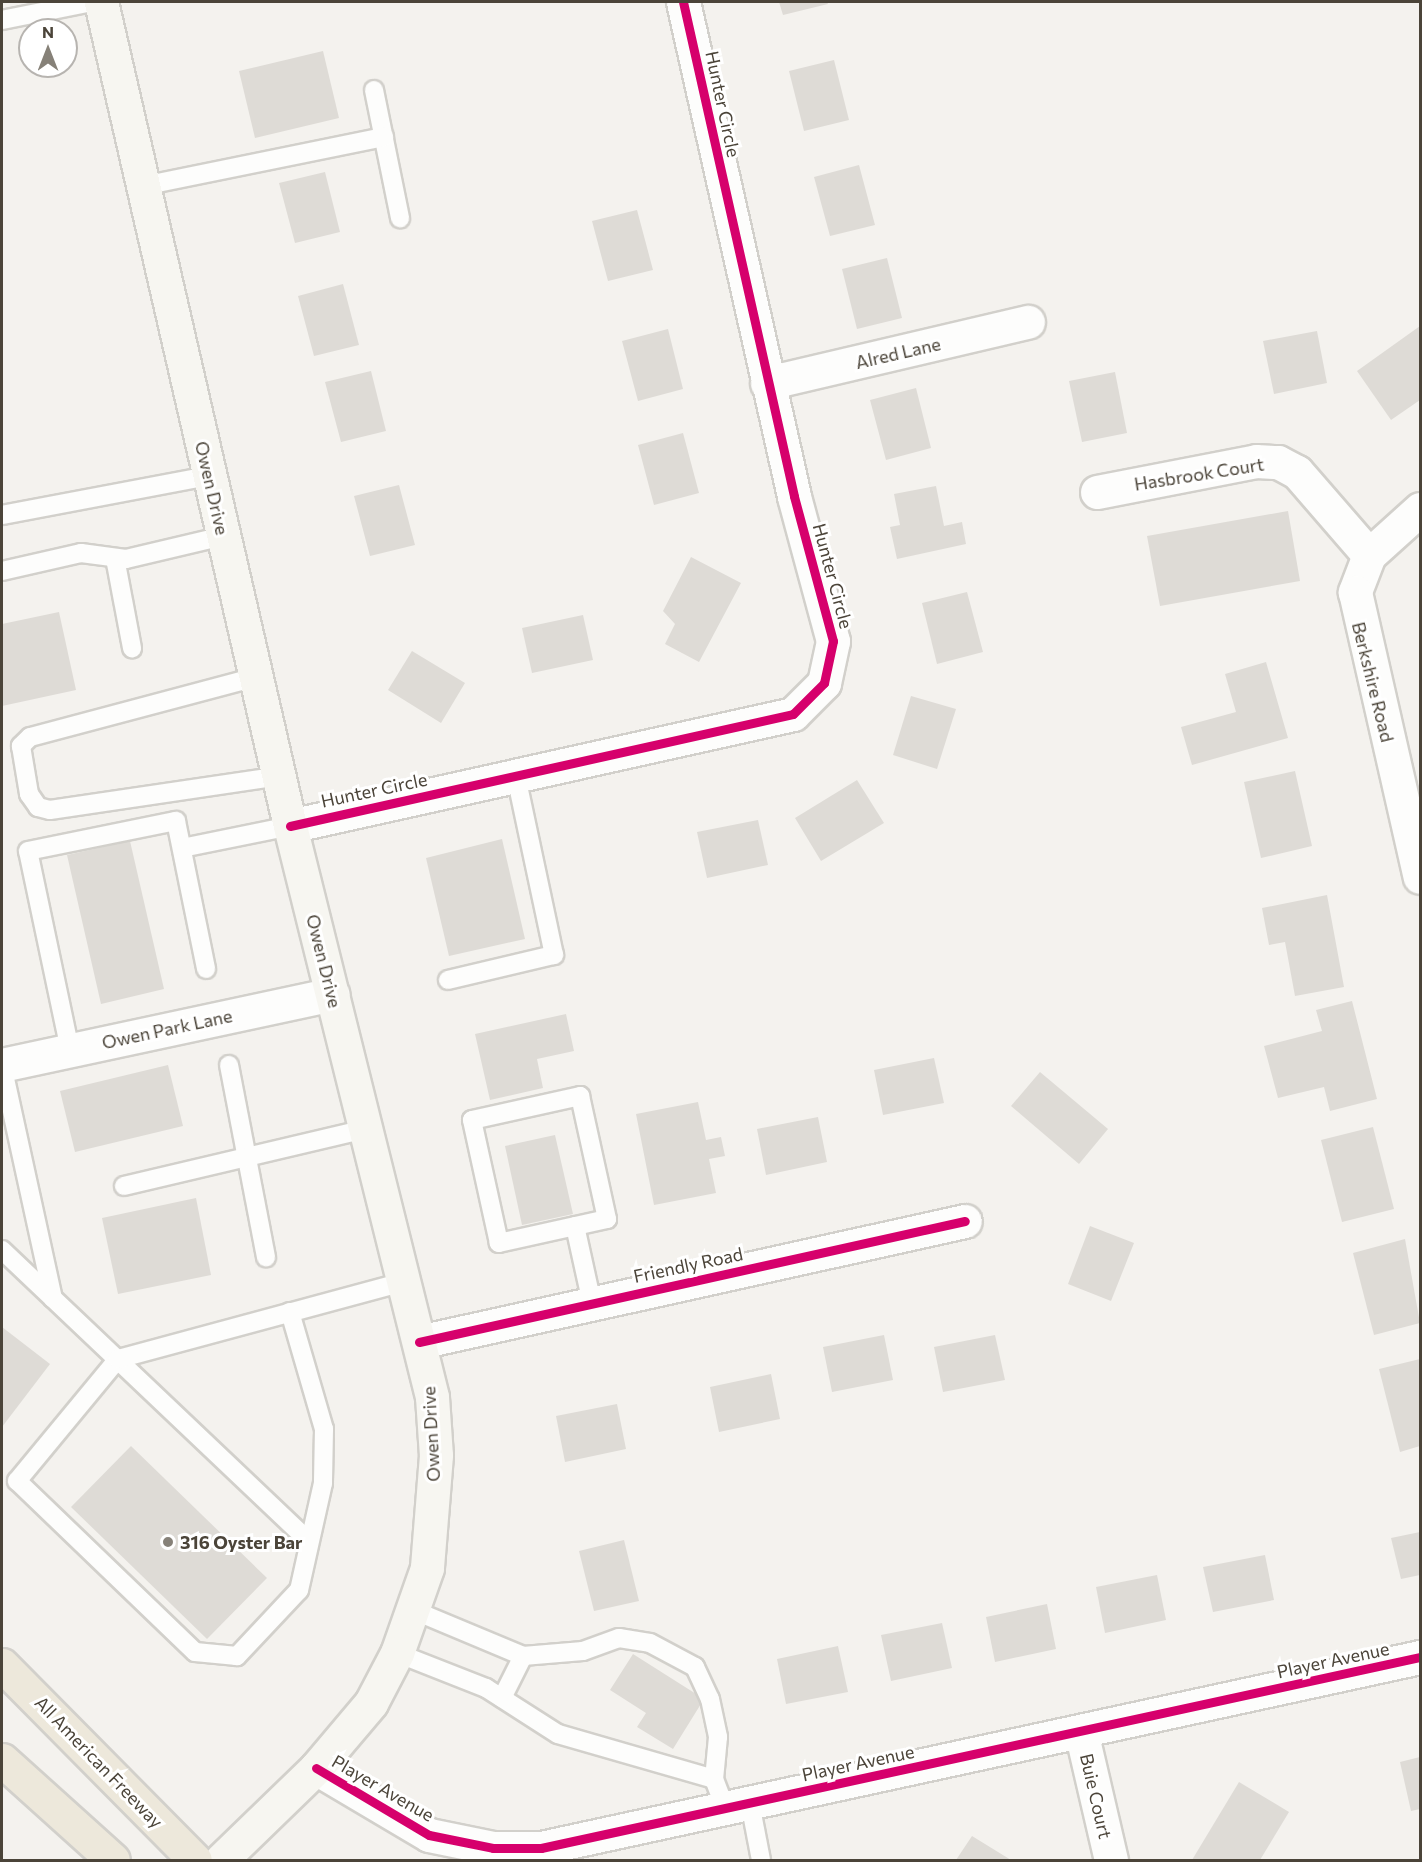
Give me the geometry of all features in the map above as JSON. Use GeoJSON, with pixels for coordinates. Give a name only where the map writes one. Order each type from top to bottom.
{"type":"FeatureCollection","features":[{"type":"Feature","properties":{"kind":"highway","name":"All American Freeway"},"geometry":{"type":"LineString","coordinates":[[2,1665],[195,1860]]}},
{"type":"Feature","properties":{"kind":"highway"},"geometry":{"type":"LineString","coordinates":[[2,1760],[113,1860]]}},
{"type":"Feature","properties":{"kind":"main road","name":"Owen Drive"},"geometry":{"type":"LineString","coordinates":[[101,2],[290,826],[432,1397],[436,1455],[427,1568],[397,1653],[371,1703],[316,1768],[221,1860]]}},
{"type":"Feature","properties":{"kind":"street","name":"Hunter Circle"},"geometry":{"type":"LineString","coordinates":[[290,826],[793,714],[824,683],[833,641],[768,383],[683,2]]}},
{"type":"Feature","properties":{"kind":"street","name":"Alred Lane"},"geometry":{"type":"LineString","coordinates":[[768,383],[1028,322]]}},
{"type":"Feature","properties":{"kind":"street","name":"Hasbrook Court"},"geometry":{"type":"LineString","coordinates":[[1096,492],[1256,461],[1278,462],[1297,472],[1370,555]]}},
{"type":"Feature","properties":{"kind":"street","name":"Berkshire Road"},"geometry":{"type":"LineString","coordinates":[[1420,510],[1370,555],[1358,573],[1357,613],[1420,873]]}},
{"type":"Feature","properties":{"kind":"street","name":"Owen Park Lane"},"geometry":{"type":"LineString","coordinates":[[2,1065],[332,994]]}},
{"type":"Feature","properties":{"kind":"street","name":"Friendly Road"},"geometry":{"type":"LineString","coordinates":[[419,1342],[965,1221]]}},
{"type":"Feature","properties":{"kind":"street","name":"Player Avenue"},"geometry":{"type":"LineString","coordinates":[[316,1768],[429,1834],[493,1848],[542,1854],[730,1797],[1081,1731],[1420,1657]]}},
{"type":"Feature","properties":{"kind":"street","name":"Buie Court"},"geometry":{"type":"LineString","coordinates":[[1081,1731],[1111,1860]]}},
{"type":"Feature","properties":{"kind":"lane"},"geometry":{"type":"LineString","coordinates":[[2,20],[92,2]]}},
{"type":"Feature","properties":{"kind":"lane"},"geometry":{"type":"LineString","coordinates":[[375,90],[400,218]]}},
{"type":"Feature","properties":{"kind":"lane"},"geometry":{"type":"LineString","coordinates":[[143,186],[384,137]]}},
{"type":"Feature","properties":{"kind":"lane"},"geometry":{"type":"LineString","coordinates":[[2,515],[209,476]]}},
{"type":"Feature","properties":{"kind":"lane"},"geometry":{"type":"LineString","coordinates":[[2,571],[81,553],[115,558],[223,536]]}},
{"type":"Feature","properties":{"kind":"lane"},"geometry":{"type":"LineString","coordinates":[[115,558],[132,648]]}},
{"type":"Feature","properties":{"kind":"lane"},"geometry":{"type":"LineString","coordinates":[[256,678],[30,737],[21,746],[29,794],[38,807],[50,810],[279,776]]}},
{"type":"Feature","properties":{"kind":"lane"},"geometry":{"type":"LineString","coordinates":[[448,980],[554,955],[516,776]]}},
{"type":"Feature","properties":{"kind":"lane"},"geometry":{"type":"LineString","coordinates":[[70,1050],[28,851],[176,821],[206,969]]}},
{"type":"Feature","properties":{"kind":"lane"},"geometry":{"type":"LineString","coordinates":[[182,849],[290,826]]}},
{"type":"Feature","properties":{"kind":"lane"},"geometry":{"type":"LineString","coordinates":[[2,1065],[53,1298]]}},
{"type":"Feature","properties":{"kind":"lane"},"geometry":{"type":"LineString","coordinates":[[229,1065],[266,1257]]}},
{"type":"Feature","properties":{"kind":"lane"},"geometry":{"type":"LineString","coordinates":[[580,1096],[607,1219],[575,1226],[499,1243],[472,1120],[580,1096]]}},
{"type":"Feature","properties":{"kind":"lane"},"geometry":{"type":"LineString","coordinates":[[124,1186],[366,1129]]}},
{"type":"Feature","properties":{"kind":"lane"},"geometry":{"type":"LineString","coordinates":[[575,1226],[592,1303]]}},
{"type":"Feature","properties":{"kind":"lane"},"geometry":{"type":"LineString","coordinates":[[2,1250],[308,1540]]}},
{"type":"Feature","properties":{"kind":"lane"},"geometry":{"type":"LineString","coordinates":[[290,1312],[324,1429],[323,1483],[308,1540],[299,1590],[237,1656],[195,1652],[16,1481],[118,1359],[290,1312],[404,1282]]}},
{"type":"Feature","properties":{"kind":"lane"},"geometry":{"type":"LineString","coordinates":[[413,1610],[523,1656],[583,1651],[619,1638],[650,1643],[695,1667],[710,1699],[730,1797],[761,1860]]}},
{"type":"Feature","properties":{"kind":"lane"},"geometry":{"type":"LineString","coordinates":[[397,1653],[502,1698],[558,1734],[730,1797]]}},
{"type":"Feature","properties":{"kind":"lane"},"geometry":{"type":"LineString","coordinates":[[502,1698],[523,1656]]}},
{"type":"Feature","properties":{"kind":"building"},"geometry":{"type":"Polygon","coordinates":[[[779,2],[827,2],[828,4],[783,15],[779,2]]]}},
{"type":"Feature","properties":{"kind":"building"},"geometry":{"type":"Polygon","coordinates":[[[323,51],[339,118],[255,138],[239,71],[323,51]]]}},
{"type":"Feature","properties":{"kind":"building"},"geometry":{"type":"Polygon","coordinates":[[[834,60],[849,120],[804,131],[789,71],[834,60]]]}},
{"type":"Feature","properties":{"kind":"building"},"geometry":{"type":"Polygon","coordinates":[[[859,165],[875,225],[830,236],[814,177],[859,165]]]}},
{"type":"Feature","properties":{"kind":"building"},"geometry":{"type":"Polygon","coordinates":[[[325,172],[340,232],[295,243],[279,183],[325,172]]]}},
{"type":"Feature","properties":{"kind":"building"},"geometry":{"type":"Polygon","coordinates":[[[637,210],[653,270],[608,281],[592,221],[637,210]]]}},
{"type":"Feature","properties":{"kind":"building"},"geometry":{"type":"Polygon","coordinates":[[[887,258],[902,318],[857,329],[842,269],[887,258]]]}},
{"type":"Feature","properties":{"kind":"building"},"geometry":{"type":"Polygon","coordinates":[[[343,284],[359,345],[314,356],[298,296],[343,284]]]}},
{"type":"Feature","properties":{"kind":"building"},"geometry":{"type":"Polygon","coordinates":[[[1420,326],[1420,400],[1391,420],[1357,371],[1420,326]]]}},
{"type":"Feature","properties":{"kind":"building"},"geometry":{"type":"Polygon","coordinates":[[[668,329],[683,389],[638,401],[622,341],[668,329]]]}},
{"type":"Feature","properties":{"kind":"building"},"geometry":{"type":"Polygon","coordinates":[[[1317,331],[1327,383],[1274,394],[1263,341],[1317,331]]]}},
{"type":"Feature","properties":{"kind":"building"},"geometry":{"type":"Polygon","coordinates":[[[371,371],[386,431],[341,442],[325,382],[371,371]]]}},
{"type":"Feature","properties":{"kind":"building"},"geometry":{"type":"Polygon","coordinates":[[[1115,372],[1127,433],[1082,442],[1069,381],[1115,372]]]}},
{"type":"Feature","properties":{"kind":"building"},"geometry":{"type":"Polygon","coordinates":[[[916,388],[931,448],[886,460],[870,400],[916,388]]]}},
{"type":"Feature","properties":{"kind":"building"},"geometry":{"type":"Polygon","coordinates":[[[683,433],[699,493],[654,505],[638,445],[683,433]]]}},
{"type":"Feature","properties":{"kind":"building"},"geometry":{"type":"Polygon","coordinates":[[[399,485],[415,545],[370,556],[354,496],[399,485]]]}},
{"type":"Feature","properties":{"kind":"building"},"geometry":{"type":"Polygon","coordinates":[[[936,486],[944,526],[962,522],[966,544],[897,559],[890,527],[900,525],[894,494],[936,486]]]}},
{"type":"Feature","properties":{"kind":"building"},"geometry":{"type":"Polygon","coordinates":[[[1288,511],[1300,581],[1160,606],[1147,536],[1288,511]]]}},
{"type":"Feature","properties":{"kind":"building"},"geometry":{"type":"Polygon","coordinates":[[[691,557],[741,583],[699,662],[665,644],[675,624],[663,611],[691,557]]]}},
{"type":"Feature","properties":{"kind":"building"},"geometry":{"type":"Polygon","coordinates":[[[967,592],[983,652],[937,664],[922,603],[967,592]]]}},
{"type":"Feature","properties":{"kind":"building"},"geometry":{"type":"Polygon","coordinates":[[[59,612],[76,690],[2,706],[2,624],[59,612]]]}},
{"type":"Feature","properties":{"kind":"building"},"geometry":{"type":"Polygon","coordinates":[[[583,615],[593,660],[532,673],[522,628],[583,615]]]}},
{"type":"Feature","properties":{"kind":"building"},"geometry":{"type":"Polygon","coordinates":[[[412,651],[465,683],[441,723],[388,690],[412,651]]]}},
{"type":"Feature","properties":{"kind":"building"},"geometry":{"type":"Polygon","coordinates":[[[1266,662],[1288,738],[1192,765],[1181,727],[1236,712],[1225,674],[1266,662]]]}},
{"type":"Feature","properties":{"kind":"building"},"geometry":{"type":"Polygon","coordinates":[[[911,696],[956,709],[937,769],[893,755],[911,696]]]}},
{"type":"Feature","properties":{"kind":"building"},"geometry":{"type":"Polygon","coordinates":[[[1295,771],[1312,846],[1261,858],[1244,782],[1295,771]]]}},
{"type":"Feature","properties":{"kind":"building"},"geometry":{"type":"Polygon","coordinates":[[[857,780],[884,823],[821,861],[795,818],[857,780]]]}},
{"type":"Feature","properties":{"kind":"building"},"geometry":{"type":"Polygon","coordinates":[[[758,820],[768,865],[707,878],[697,832],[758,820]]]}},
{"type":"Feature","properties":{"kind":"building"},"geometry":{"type":"Polygon","coordinates":[[[502,839],[525,939],[449,956],[426,858],[502,839]]]}},
{"type":"Feature","properties":{"kind":"building"},"geometry":{"type":"Polygon","coordinates":[[[130,841],[164,989],[101,1004],[67,855],[130,841]]]}},
{"type":"Feature","properties":{"kind":"building"},"geometry":{"type":"Polygon","coordinates":[[[1327,895],[1344,987],[1295,996],[1285,942],[1269,945],[1262,908],[1327,895]]]}},
{"type":"Feature","properties":{"kind":"building"},"geometry":{"type":"Polygon","coordinates":[[[1352,1001],[1377,1099],[1330,1111],[1324,1087],[1278,1098],[1264,1046],[1322,1031],[1316,1010],[1352,1001]]]}},
{"type":"Feature","properties":{"kind":"building"},"geometry":{"type":"Polygon","coordinates":[[[566,1014],[574,1051],[537,1059],[543,1088],[490,1100],[475,1034],[566,1014]]]}},
{"type":"Feature","properties":{"kind":"building"},"geometry":{"type":"Polygon","coordinates":[[[934,1058],[944,1103],[883,1115],[874,1070],[934,1058]]]}},
{"type":"Feature","properties":{"kind":"building"},"geometry":{"type":"Polygon","coordinates":[[[168,1065],[183,1126],[75,1152],[60,1091],[168,1065]]]}},
{"type":"Feature","properties":{"kind":"building"},"geometry":{"type":"Polygon","coordinates":[[[1040,1072],[1108,1129],[1079,1164],[1011,1106],[1040,1072]]]}},
{"type":"Feature","properties":{"kind":"building"},"geometry":{"type":"Polygon","coordinates":[[[698,1102],[706,1140],[721,1137],[725,1156],[709,1159],[716,1193],[654,1205],[636,1114],[698,1102]]]}},
{"type":"Feature","properties":{"kind":"building"},"geometry":{"type":"Polygon","coordinates":[[[818,1117],[827,1162],[766,1175],[757,1129],[818,1117]]]}},
{"type":"Feature","properties":{"kind":"building"},"geometry":{"type":"Polygon","coordinates":[[[1373,1127],[1394,1209],[1342,1222],[1321,1140],[1373,1127]]]}},
{"type":"Feature","properties":{"kind":"building"},"geometry":{"type":"Polygon","coordinates":[[[555,1135],[573,1214],[522,1225],[505,1146],[555,1135]]]}},
{"type":"Feature","properties":{"kind":"building"},"geometry":{"type":"Polygon","coordinates":[[[196,1198],[211,1275],[118,1294],[102,1218],[196,1198]]]}},
{"type":"Feature","properties":{"kind":"building"},"geometry":{"type":"Polygon","coordinates":[[[1090,1226],[1134,1243],[1111,1301],[1068,1284],[1090,1226]]]}},
{"type":"Feature","properties":{"kind":"building"},"geometry":{"type":"Polygon","coordinates":[[[1405,1239],[1420,1323],[1374,1335],[1353,1253],[1405,1239]]]}},
{"type":"Feature","properties":{"kind":"building"},"geometry":{"type":"Polygon","coordinates":[[[2,1327],[50,1364],[2,1427],[2,1327]]]}},
{"type":"Feature","properties":{"kind":"building"},"geometry":{"type":"Polygon","coordinates":[[[884,1335],[893,1380],[832,1392],[823,1347],[884,1335]]]}},
{"type":"Feature","properties":{"kind":"building"},"geometry":{"type":"Polygon","coordinates":[[[995,1335],[1005,1380],[943,1392],[934,1347],[995,1335]]]}},
{"type":"Feature","properties":{"kind":"building"},"geometry":{"type":"Polygon","coordinates":[[[1420,1359],[1420,1446],[1400,1452],[1379,1369],[1420,1359]]]}},
{"type":"Feature","properties":{"kind":"building"},"geometry":{"type":"Polygon","coordinates":[[[771,1374],[780,1419],[719,1432],[710,1387],[771,1374]]]}},
{"type":"Feature","properties":{"kind":"building"},"geometry":{"type":"Polygon","coordinates":[[[617,1404],[626,1449],[565,1462],[556,1416],[617,1404]]]}},
{"type":"Feature","properties":{"kind":"building"},"geometry":{"type":"Polygon","coordinates":[[[131,1446],[267,1578],[207,1639],[71,1507],[131,1446]]]}},
{"type":"Feature","properties":{"kind":"building"},"geometry":{"type":"Polygon","coordinates":[[[1420,1532],[1420,1575],[1401,1579],[1391,1538],[1420,1532]]]}},
{"type":"Feature","properties":{"kind":"building"},"geometry":{"type":"Polygon","coordinates":[[[624,1540],[639,1601],[594,1611],[579,1551],[624,1540]]]}},
{"type":"Feature","properties":{"kind":"building"},"geometry":{"type":"Polygon","coordinates":[[[1265,1555],[1274,1600],[1213,1612],[1203,1567],[1265,1555]]]}},
{"type":"Feature","properties":{"kind":"building"},"geometry":{"type":"Polygon","coordinates":[[[1157,1575],[1166,1620],[1105,1633],[1096,1587],[1157,1575]]]}},
{"type":"Feature","properties":{"kind":"building"},"geometry":{"type":"Polygon","coordinates":[[[1047,1604],[1056,1649],[995,1662],[986,1617],[1047,1604]]]}},
{"type":"Feature","properties":{"kind":"building"},"geometry":{"type":"Polygon","coordinates":[[[942,1623],[952,1668],[891,1681],[881,1635],[942,1623]]]}},
{"type":"Feature","properties":{"kind":"building"},"geometry":{"type":"Polygon","coordinates":[[[838,1646],[848,1692],[786,1704],[777,1659],[838,1646]]]}},
{"type":"Feature","properties":{"kind":"building"},"geometry":{"type":"Polygon","coordinates":[[[633,1654],[704,1699],[673,1749],[637,1727],[646,1713],[610,1690],[633,1654]]]}},
{"type":"Feature","properties":{"kind":"building"},"geometry":{"type":"Polygon","coordinates":[[[1420,1757],[1420,1809],[1411,1811],[1400,1762],[1420,1757]]]}},
{"type":"Feature","properties":{"kind":"building"},"geometry":{"type":"Polygon","coordinates":[[[1239,1782],[1289,1812],[1260,1860],[1192,1860],[1239,1782]]]}},
{"type":"Feature","properties":{"kind":"building"},"geometry":{"type":"Polygon","coordinates":[[[972,1836],[1011,1860],[956,1860],[972,1836]]]}},
{"type":"Feature","properties":{"kind":"cycle path"},"geometry":{"type":"LineString","coordinates":[[290,826],[793,714],[824,683],[833,641],[794,496],[683,2]]}},
{"type":"Feature","properties":{"kind":"cycle path"},"geometry":{"type":"LineString","coordinates":[[419,1342],[965,1221]]}},
{"type":"Feature","properties":{"kind":"cycle path"},"geometry":{"type":"LineString","coordinates":[[316,1768],[429,1835],[493,1848],[541,1848],[1420,1657]]}},
{"type":"Feature","properties":{"kind":"place","name":"316 Oyster Bar"},"geometry":{"type":"Point","coordinates":[168,1542]}}]}
